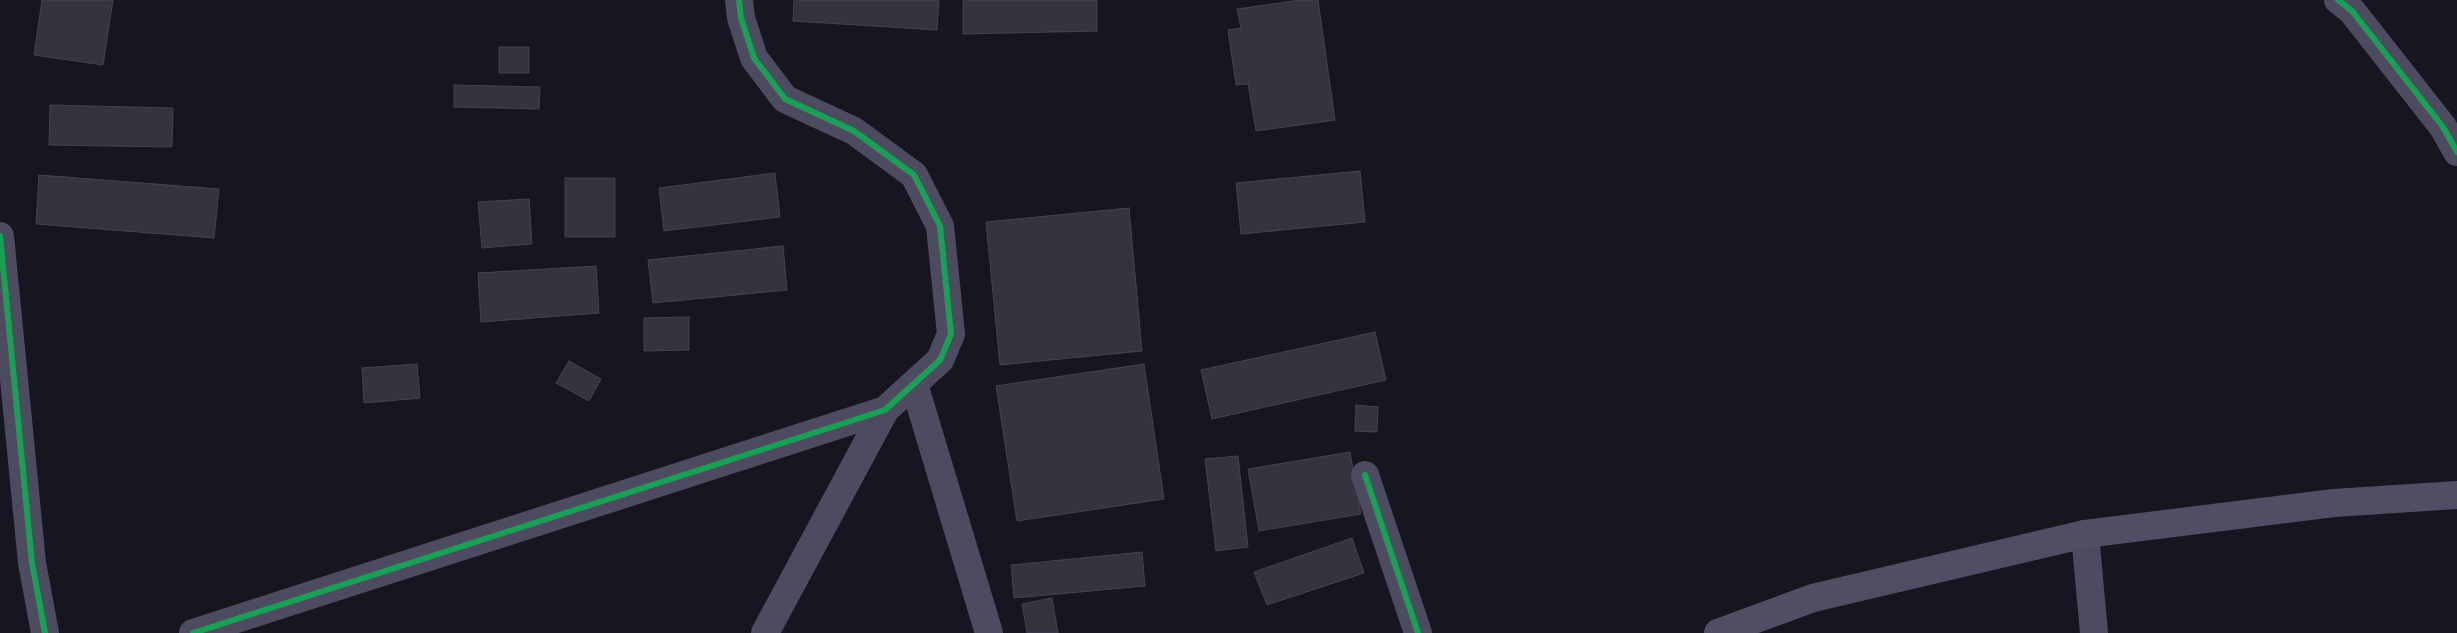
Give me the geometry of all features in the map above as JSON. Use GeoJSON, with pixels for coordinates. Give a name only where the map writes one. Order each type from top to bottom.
{"type":"FeatureCollection","features":[{"type":"Feature","properties":{"kind":"main road"},"geometry":{"type":"LineString","coordinates":[[1718,633],[1813,598],[2085,534],[2334,503],[2457,495]]}},
{"type":"Feature","properties":{"kind":"street"},"geometry":{"type":"LineString","coordinates":[[739,0],[741,18],[754,58],[786,99],[854,131],[914,175],[940,226],[951,334],[940,360],[885,410],[765,633]]}},
{"type":"Feature","properties":{"kind":"street"},"geometry":{"type":"LineString","coordinates":[[2338,0],[2352,11],[2443,128],[2457,152]]}},
{"type":"Feature","properties":{"kind":"street"},"geometry":{"type":"LineString","coordinates":[[0,236],[32,563],[45,633]]}},
{"type":"Feature","properties":{"kind":"street"},"geometry":{"type":"LineString","coordinates":[[914,384],[989,633]]}},
{"type":"Feature","properties":{"kind":"street"},"geometry":{"type":"LineString","coordinates":[[193,633],[885,410]]}},
{"type":"Feature","properties":{"kind":"street"},"geometry":{"type":"LineString","coordinates":[[1364,475],[1418,633]]}},
{"type":"Feature","properties":{"kind":"street"},"geometry":{"type":"LineString","coordinates":[[2085,534],[2094,633]]}},
{"type":"Feature","properties":{"kind":"building"},"geometry":{"type":"Polygon","coordinates":[[[42,0],[113,0],[103,65],[34,55],[42,0]]]}},
{"type":"Feature","properties":{"kind":"building"},"geometry":{"type":"Polygon","coordinates":[[[794,0],[939,0],[937,30],[793,21],[794,0]]]}},
{"type":"Feature","properties":{"kind":"building"},"geometry":{"type":"Polygon","coordinates":[[[963,0],[1097,0],[1097,31],[963,34],[963,0]]]}},
{"type":"Feature","properties":{"kind":"building"},"geometry":{"type":"Polygon","coordinates":[[[1301,0],[1318,0],[1335,120],[1256,131],[1248,84],[1236,85],[1228,30],[1241,28],[1237,9],[1301,0]]]}},
{"type":"Feature","properties":{"kind":"building"},"geometry":{"type":"Polygon","coordinates":[[[499,47],[529,47],[529,73],[499,73],[499,47]]]}},
{"type":"Feature","properties":{"kind":"building"},"geometry":{"type":"Polygon","coordinates":[[[454,85],[540,87],[539,109],[454,107],[454,85]]]}},
{"type":"Feature","properties":{"kind":"building"},"geometry":{"type":"Polygon","coordinates":[[[50,105],[173,108],[172,147],[49,145],[50,105]]]}},
{"type":"Feature","properties":{"kind":"building"},"geometry":{"type":"Polygon","coordinates":[[[1360,171],[1365,222],[1241,234],[1236,183],[1360,171]]]}},
{"type":"Feature","properties":{"kind":"building"},"geometry":{"type":"Polygon","coordinates":[[[775,173],[780,217],[664,231],[659,188],[775,173]]]}},
{"type":"Feature","properties":{"kind":"building"},"geometry":{"type":"Polygon","coordinates":[[[39,175],[219,189],[214,238],[36,224],[39,175]]]}},
{"type":"Feature","properties":{"kind":"building"},"geometry":{"type":"Polygon","coordinates":[[[565,178],[615,178],[615,237],[565,237],[565,178]]]}},
{"type":"Feature","properties":{"kind":"building"},"geometry":{"type":"Polygon","coordinates":[[[529,199],[532,244],[482,248],[478,202],[529,199]]]}},
{"type":"Feature","properties":{"kind":"building"},"geometry":{"type":"Polygon","coordinates":[[[1129,208],[1142,351],[1000,365],[986,222],[1129,208]]]}},
{"type":"Feature","properties":{"kind":"building"},"geometry":{"type":"Polygon","coordinates":[[[783,246],[787,290],[653,303],[648,260],[783,246]]]}},
{"type":"Feature","properties":{"kind":"building"},"geometry":{"type":"Polygon","coordinates":[[[596,266],[599,313],[481,322],[478,273],[596,266]]]}},
{"type":"Feature","properties":{"kind":"building"},"geometry":{"type":"Polygon","coordinates":[[[689,317],[689,350],[644,351],[644,318],[689,317]]]}},
{"type":"Feature","properties":{"kind":"building"},"geometry":{"type":"Polygon","coordinates":[[[1375,332],[1386,380],[1212,419],[1201,370],[1375,332]]]}},
{"type":"Feature","properties":{"kind":"building"},"geometry":{"type":"Polygon","coordinates":[[[569,361],[601,379],[589,401],[556,383],[569,361]]]}},
{"type":"Feature","properties":{"kind":"building"},"geometry":{"type":"Polygon","coordinates":[[[417,364],[420,398],[364,403],[362,368],[417,364]]]}},
{"type":"Feature","properties":{"kind":"building"},"geometry":{"type":"Polygon","coordinates":[[[1144,364],[1164,499],[1017,521],[996,386],[1144,364]]]}},
{"type":"Feature","properties":{"kind":"building"},"geometry":{"type":"Polygon","coordinates":[[[1356,405],[1378,407],[1377,432],[1355,431],[1356,405]]]}},
{"type":"Feature","properties":{"kind":"building"},"geometry":{"type":"Polygon","coordinates":[[[1350,452],[1361,514],[1259,531],[1248,469],[1350,452]]]}},
{"type":"Feature","properties":{"kind":"building"},"geometry":{"type":"Polygon","coordinates":[[[1238,456],[1248,547],[1216,551],[1205,459],[1238,456]]]}},
{"type":"Feature","properties":{"kind":"building"},"geometry":{"type":"Polygon","coordinates":[[[1352,538],[1364,573],[1267,605],[1254,572],[1352,538]]]}},
{"type":"Feature","properties":{"kind":"building"},"geometry":{"type":"Polygon","coordinates":[[[1142,552],[1145,586],[1014,598],[1011,565],[1142,552]]]}},
{"type":"Feature","properties":{"kind":"building"},"geometry":{"type":"Polygon","coordinates":[[[1052,598],[1058,633],[1027,633],[1022,604],[1052,598]]]}},
{"type":"Feature","properties":{"kind":"cycle path"},"geometry":{"type":"LineString","coordinates":[[193,633],[885,410],[940,360],[951,334],[940,226],[914,175],[854,131],[785,99],[754,58],[741,18],[739,0]]}},
{"type":"Feature","properties":{"kind":"cycle path"},"geometry":{"type":"LineString","coordinates":[[2338,0],[2352,11],[2443,127],[2457,152]]}},
{"type":"Feature","properties":{"kind":"cycle path"},"geometry":{"type":"LineString","coordinates":[[0,236],[32,563],[45,633]]}},
{"type":"Feature","properties":{"kind":"cycle path"},"geometry":{"type":"LineString","coordinates":[[1365,475],[1418,633]]}}]}
